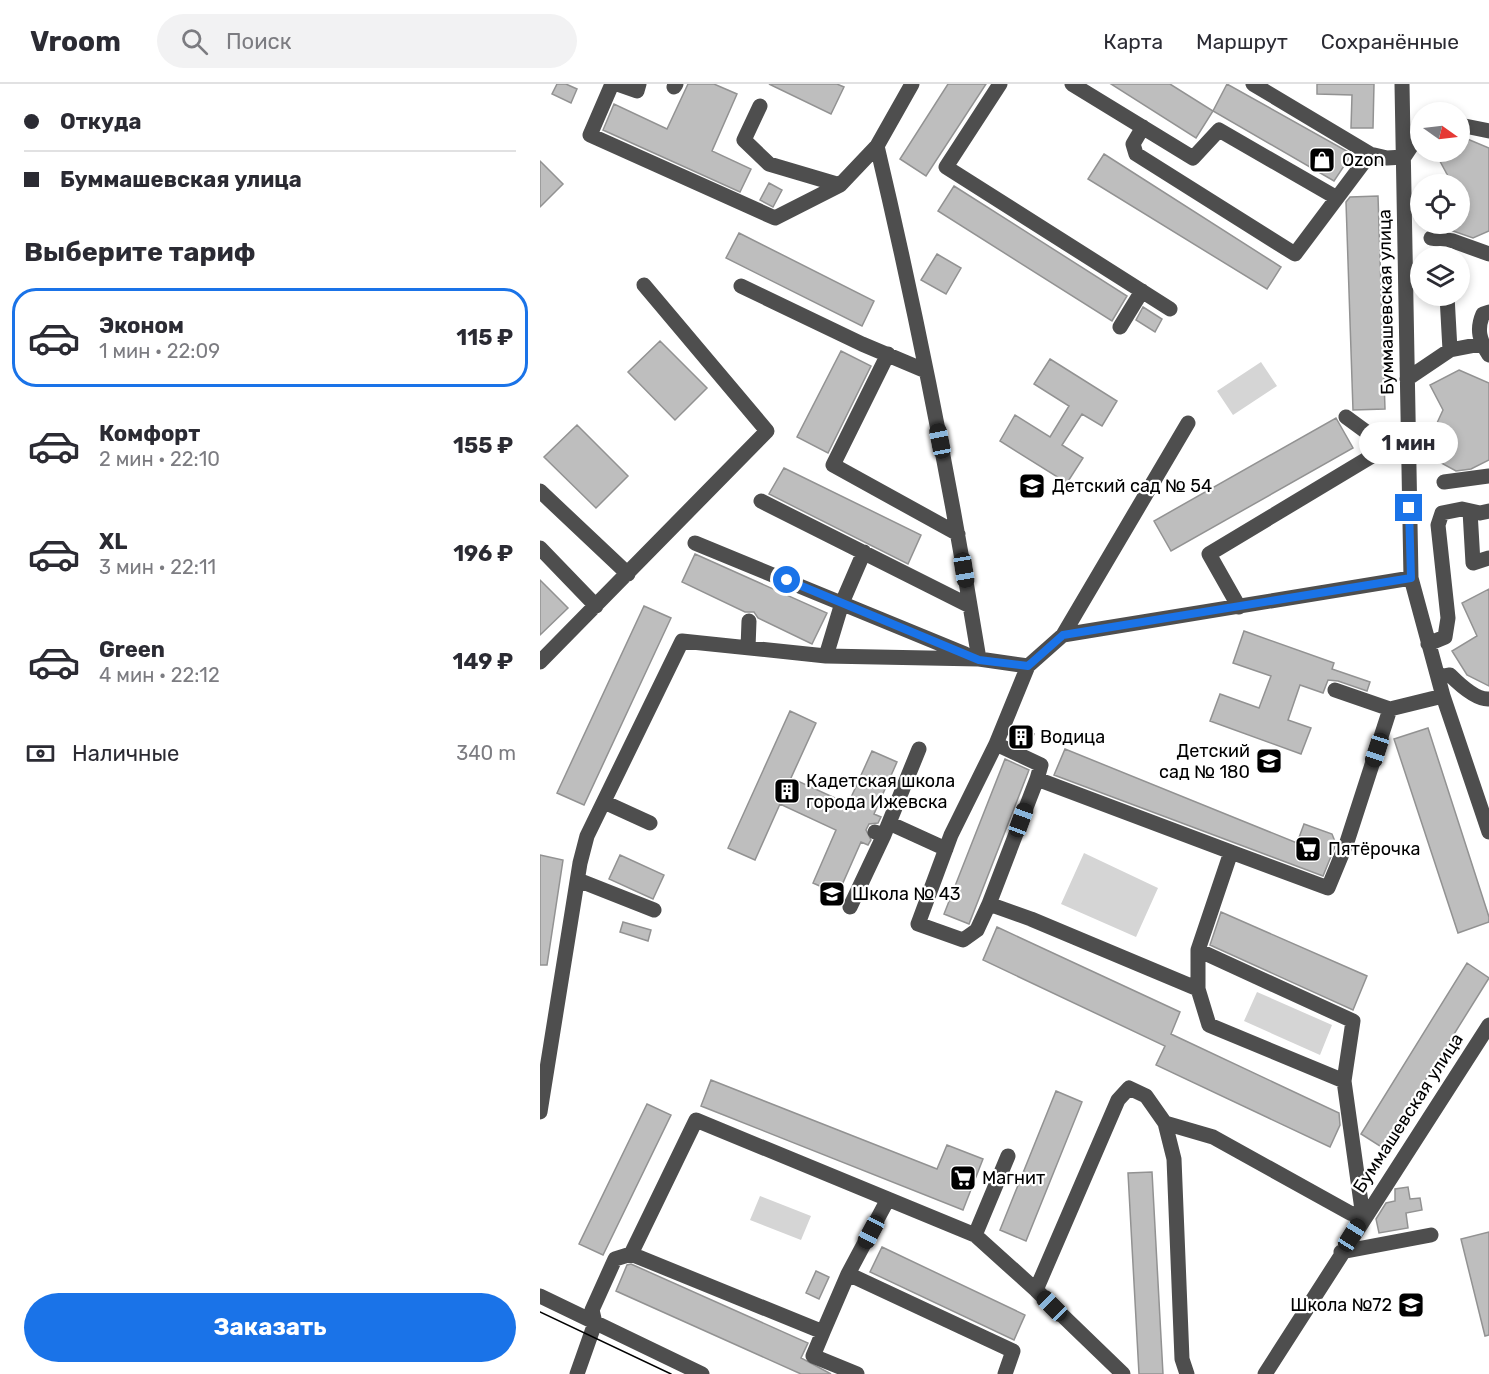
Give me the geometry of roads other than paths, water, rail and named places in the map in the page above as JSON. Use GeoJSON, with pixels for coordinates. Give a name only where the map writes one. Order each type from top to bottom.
{"type":"FeatureCollection","features":[{"type":"Feature","properties":{"kind":"street"},"geometry":{"type":"LineString","coordinates":[[612,84],[590,135],[775,218],[840,185],[877,146],[905,86]]}},
{"type":"Feature","properties":{"kind":"street"},"geometry":{"type":"LineString","coordinates":[[617,84],[637,91],[639,84]]}},
{"type":"Feature","properties":{"kind":"street"},"geometry":{"type":"LineString","coordinates":[[1000,84],[946,167],[1170,309]]}},
{"type":"Feature","properties":{"kind":"street"},"geometry":{"type":"LineString","coordinates":[[1072,84],[1193,158],[1219,130],[1337,198]]}},
{"type":"Feature","properties":{"kind":"street"},"geometry":{"type":"LineString","coordinates":[[1253,84],[1370,154],[1387,158],[1404,157],[1410,148]]}},
{"type":"Feature","properties":{"kind":"street","name":"Буммашевская улица"},"geometry":{"type":"LineString","coordinates":[[1402,84],[1411,578],[1443,696],[1489,832]]}},
{"type":"Feature","properties":{"kind":"street"},"geometry":{"type":"LineString","coordinates":[[760,106],[744,140],[770,164],[840,185]]}},
{"type":"Feature","properties":{"kind":"street"},"geometry":{"type":"LineString","coordinates":[[1143,127],[1133,144],[1136,154],[1295,254],[1370,154]]}},
{"type":"Feature","properties":{"kind":"street"},"geometry":{"type":"LineString","coordinates":[[1470,127],[1489,131]]}},
{"type":"Feature","properties":{"kind":"street"},"geometry":{"type":"LineString","coordinates":[[877,146],[926,371],[958,534],[979,660]]}},
{"type":"Feature","properties":{"kind":"street"},"geometry":{"type":"LineString","coordinates":[[1431,238],[1453,241],[1489,254]]}},
{"type":"Feature","properties":{"kind":"street"},"geometry":{"type":"LineString","coordinates":[[540,662],[767,431],[644,285]]}},
{"type":"Feature","properties":{"kind":"street"},"geometry":{"type":"LineString","coordinates":[[741,286],[926,371]]}},
{"type":"Feature","properties":{"kind":"street"},"geometry":{"type":"LineString","coordinates":[[1120,327],[1142,291]]}},
{"type":"Feature","properties":{"kind":"street"},"geometry":{"type":"LineString","coordinates":[[1448,306],[1450,350]]}},
{"type":"Feature","properties":{"kind":"street"},"geometry":{"type":"LineString","coordinates":[[1407,379],[1450,350],[1485,350],[1478,327],[1483,315],[1489,312]]}},
{"type":"Feature","properties":{"kind":"street"},"geometry":{"type":"LineString","coordinates":[[888,354],[833,465],[958,534]]}},
{"type":"Feature","properties":{"kind":"street"},"geometry":{"type":"LineString","coordinates":[[1346,417],[1387,447]]}},
{"type":"Feature","properties":{"kind":"street"},"geometry":{"type":"LineString","coordinates":[[996,744],[1041,765],[989,904],[977,930],[963,939],[918,924],[946,849],[972,790],[996,744],[1028,666],[1063,635],[1188,423]]}},
{"type":"Feature","properties":{"kind":"street"},"geometry":{"type":"LineString","coordinates":[[1239,607],[1209,554],[1387,447],[1408,438]]}},
{"type":"Feature","properties":{"kind":"street"},"geometry":{"type":"LineString","coordinates":[[1444,482],[1489,476]]}},
{"type":"Feature","properties":{"kind":"street"},"geometry":{"type":"LineString","coordinates":[[540,491],[627,574]]}},
{"type":"Feature","properties":{"kind":"street"},"geometry":{"type":"LineString","coordinates":[[761,501],[970,606]]}},
{"type":"Feature","properties":{"kind":"street"},"geometry":{"type":"LineString","coordinates":[[1428,644],[1445,637],[1449,618],[1438,525],[1442,513],[1462,509],[1480,513],[1489,511]]}},
{"type":"Feature","properties":{"kind":"street"},"geometry":{"type":"LineString","coordinates":[[1470,511],[1473,563],[1489,558]]}},
{"type":"Feature","properties":{"kind":"street"},"geometry":{"type":"LineString","coordinates":[[695,543],[979,660]]}},
{"type":"Feature","properties":{"kind":"street"},"geometry":{"type":"LineString","coordinates":[[540,548],[596,606]]}},
{"type":"Feature","properties":{"kind":"street"},"geometry":{"type":"LineString","coordinates":[[825,656],[842,603],[864,552]]}},
{"type":"Feature","properties":{"kind":"street"},"geometry":{"type":"LineString","coordinates":[[1063,635],[1411,578]]}},
{"type":"Feature","properties":{"kind":"street"},"geometry":{"type":"LineString","coordinates":[[748,648],[749,621]]}},
{"type":"Feature","properties":{"kind":"street"},"geometry":{"type":"LineString","coordinates":[[540,1112],[543,1083],[587,836],[682,641],[825,656],[979,660],[1028,666]]}},
{"type":"Feature","properties":{"kind":"street"},"geometry":{"type":"LineString","coordinates":[[1439,677],[1450,675],[1483,700],[1489,699]]}},
{"type":"Feature","properties":{"kind":"street"},"geometry":{"type":"LineString","coordinates":[[1335,690],[1390,709],[1443,696]]}},
{"type":"Feature","properties":{"kind":"street"},"geometry":{"type":"LineString","coordinates":[[1037,778],[1328,888],[1347,842],[1390,709]]}},
{"type":"Feature","properties":{"kind":"street"},"geometry":{"type":"LineString","coordinates":[[850,907],[919,749]]}},
{"type":"Feature","properties":{"kind":"street"},"geometry":{"type":"LineString","coordinates":[[604,802],[650,823]]}},
{"type":"Feature","properties":{"kind":"street"},"geometry":{"type":"LineString","coordinates":[[883,830],[946,849]]}},
{"type":"Feature","properties":{"kind":"street"},"geometry":{"type":"LineString","coordinates":[[1231,852],[1198,950],[1198,989],[1209,1025],[1344,1080]]}},
{"type":"Feature","properties":{"kind":"street"},"geometry":{"type":"LineString","coordinates":[[578,880],[654,910]]}},
{"type":"Feature","properties":{"kind":"street"},"geometry":{"type":"LineString","coordinates":[[989,904],[1041,923],[1198,989]]}},
{"type":"Feature","properties":{"kind":"street"},"geometry":{"type":"LineString","coordinates":[[1165,1123],[1213,1137],[1350,1213],[1363,1217],[1344,1080],[1353,1021],[1198,950]]}},
{"type":"Feature","properties":{"kind":"street","name":"Буммашевская улица"},"geometry":{"type":"LineString","coordinates":[[1264,1374],[1363,1217],[1487,1031]]}},
{"type":"Feature","properties":{"kind":"street"},"geometry":{"type":"LineString","coordinates":[[1036,1290],[1118,1100],[1129,1088],[1146,1096],[1165,1123],[1174,1159],[1182,1359],[1187,1374]]}},
{"type":"Feature","properties":{"kind":"street"},"geometry":{"type":"LineString","coordinates":[[631,1254],[696,1120],[975,1235],[1123,1374]]}},
{"type":"Feature","properties":{"kind":"street"},"geometry":{"type":"LineString","coordinates":[[975,1235],[1008,1156]]}},
{"type":"Feature","properties":{"kind":"street"},"geometry":{"type":"LineString","coordinates":[[856,1374],[813,1356],[848,1274],[888,1199]]}},
{"type":"Feature","properties":{"kind":"street"},"geometry":{"type":"LineString","coordinates":[[1341,1252],[1431,1235]]}},
{"type":"Feature","properties":{"kind":"street"},"geometry":{"type":"LineString","coordinates":[[577,1374],[595,1323],[592,1310],[615,1259],[631,1254],[823,1332]]}},
{"type":"Feature","properties":{"kind":"street"},"geometry":{"type":"LineString","coordinates":[[848,1274],[1013,1351],[1005,1374]]}},
{"type":"Feature","properties":{"kind":"street"},"geometry":{"type":"LineString","coordinates":[[540,1296],[702,1374]]}},
{"type":"Feature","properties":{"kind":"tram line"},"geometry":{"type":"LineString","coordinates":[[540,1312],[671,1374]]}},
{"type":"Feature","properties":{"kind":"place","name":"Ozon"},"geometry":{"type":"Point","coordinates":[1322,160]}},
{"type":"Feature","properties":{"kind":"place","name":"Детский сад № 54"},"geometry":{"type":"Point","coordinates":[1032,486]}},
{"type":"Feature","properties":{"kind":"place","name":"Водица"},"geometry":{"type":"Point","coordinates":[1021,737]}},
{"type":"Feature","properties":{"kind":"place","name":"Детский сад № 180"},"geometry":{"type":"Point","coordinates":[1269,761]}},
{"type":"Feature","properties":{"kind":"place","name":"Кадетская школа города Ижевска"},"geometry":{"type":"Point","coordinates":[787,791]}},
{"type":"Feature","properties":{"kind":"place","name":"Пятёрочка"},"geometry":{"type":"Point","coordinates":[1308,849]}},
{"type":"Feature","properties":{"kind":"place","name":"Школа № 43"},"geometry":{"type":"Point","coordinates":[832,894]}},
{"type":"Feature","properties":{"kind":"place","name":"Магнит"},"geometry":{"type":"Point","coordinates":[963,1178]}},
{"type":"Feature","properties":{"kind":"place","name":"Школа №72"},"geometry":{"type":"Point","coordinates":[1411,1305]}}]}
